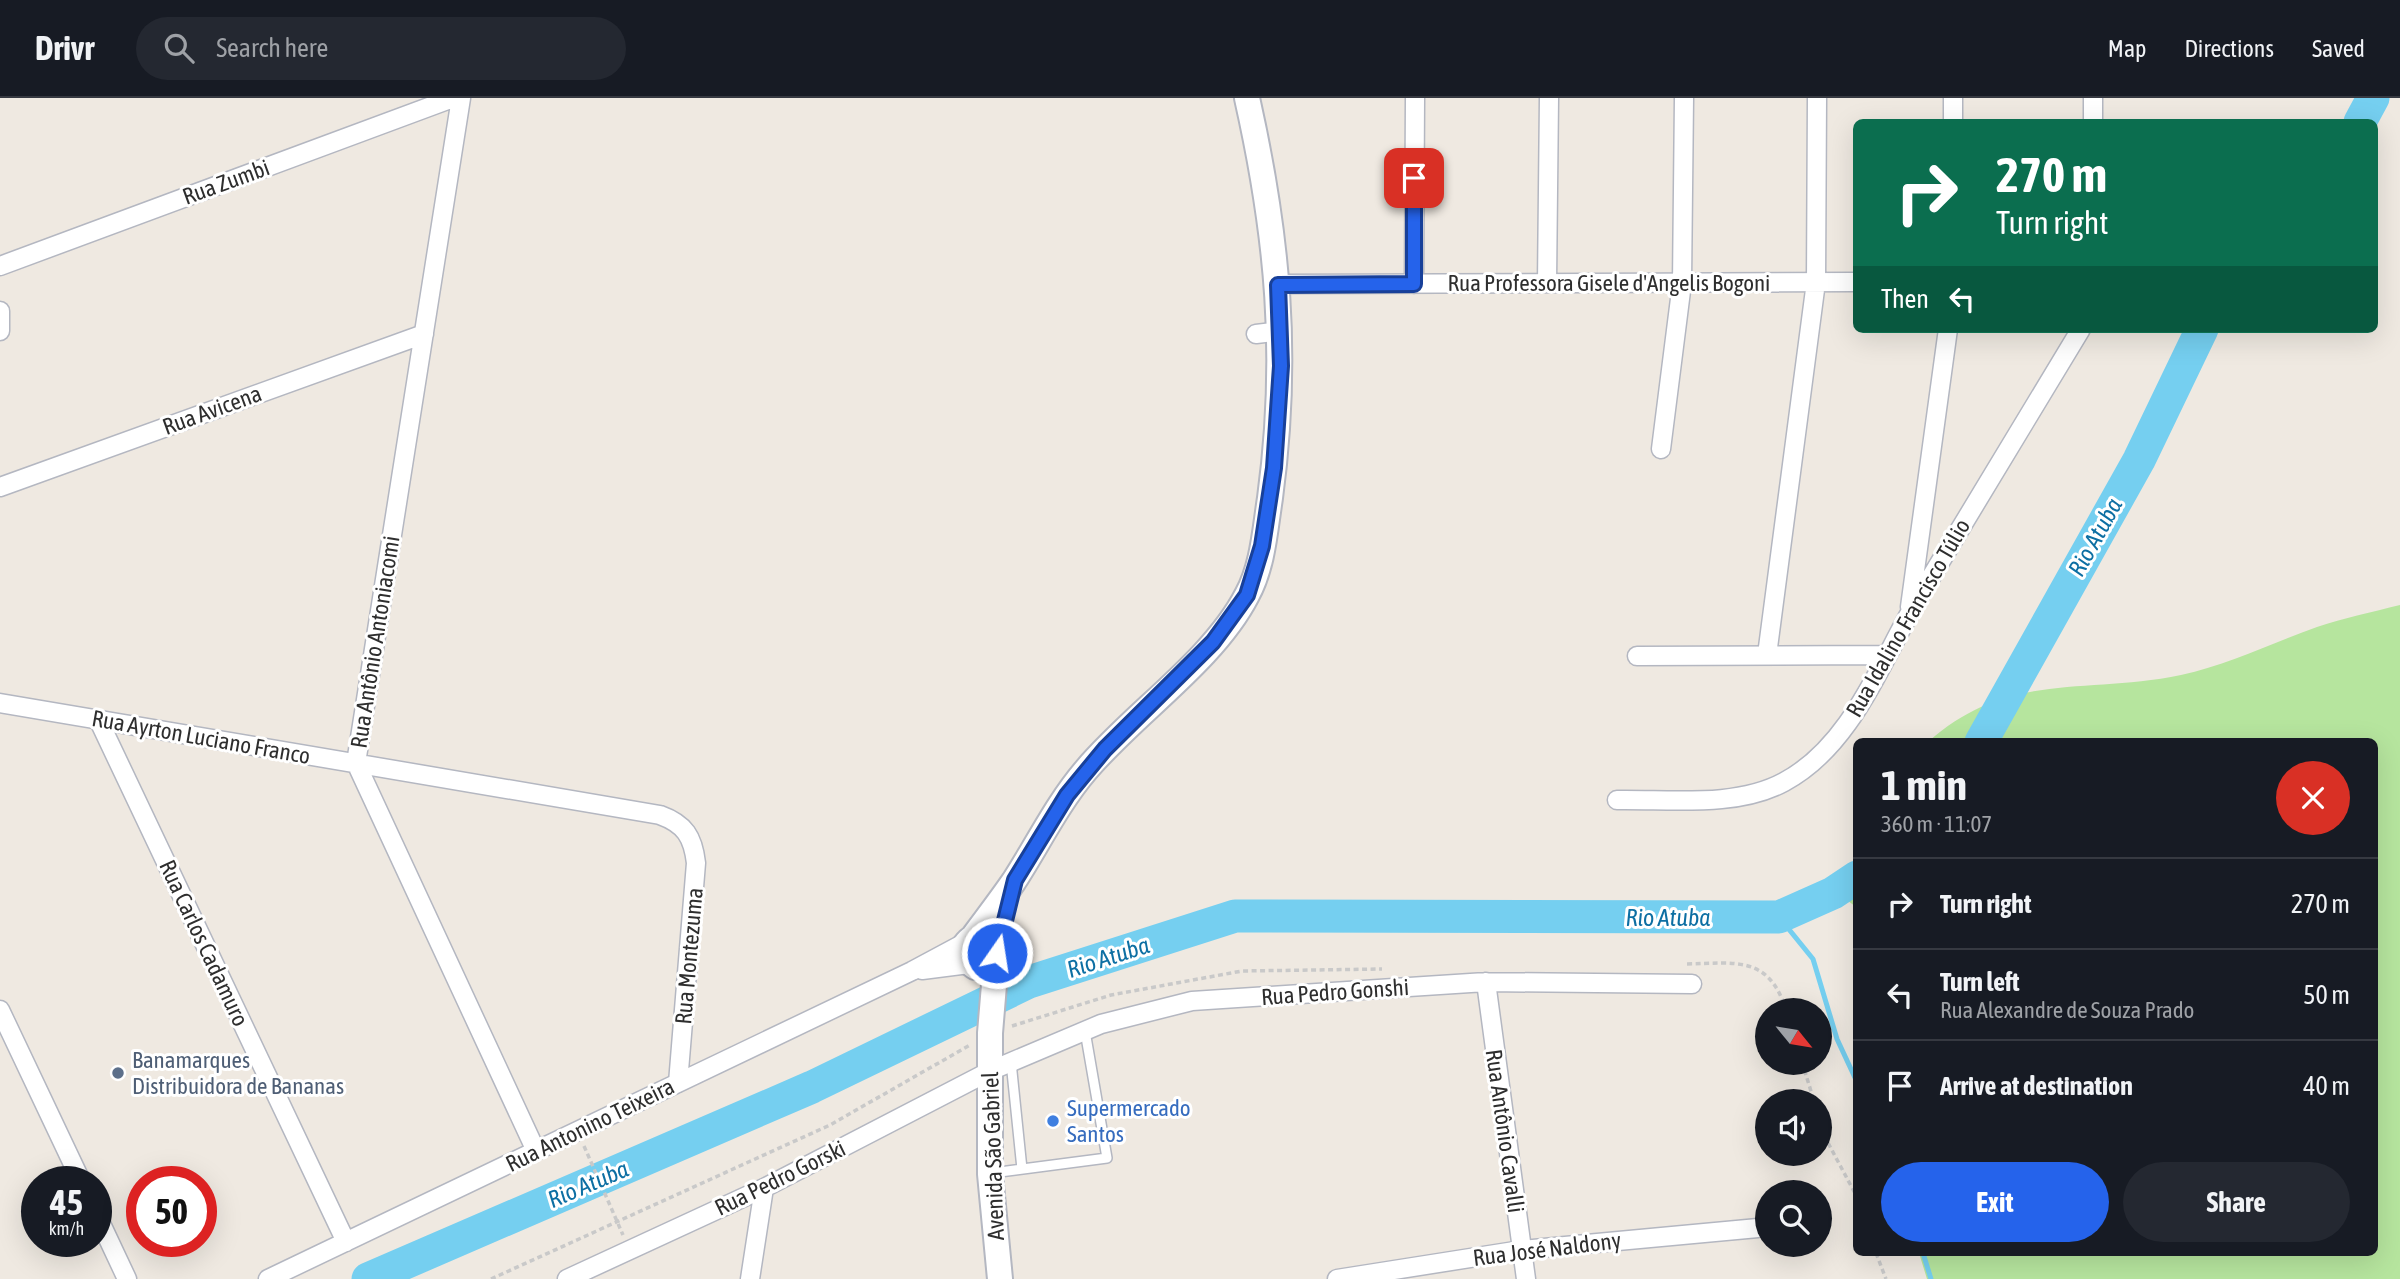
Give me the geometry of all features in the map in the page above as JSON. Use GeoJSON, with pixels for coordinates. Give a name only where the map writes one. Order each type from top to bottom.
{"type":"FeatureCollection","features":[{"type":"Feature","properties":{"kind":"main road"},"geometry":{"type":"LineString","coordinates":[[980,952],[1015,880],[1047,824],[1086,770],[1213,642],[1247,595],[1262,546],[1274,468],[1281,331],[1278,285],[1247,98]]}},
{"type":"Feature","properties":{"kind":"main road","name":"Avenida São Gabriel"},"geometry":{"type":"LineString","coordinates":[[980,952],[993,995],[990,1033],[1000,1066],[990,1174],[999,1279]]}},
{"type":"Feature","properties":{"kind":"street","name":"Rua Zumbi"},"geometry":{"type":"LineString","coordinates":[[0,266],[453,98]]}},
{"type":"Feature","properties":{"kind":"street","name":"Rua Antônio Antoniacomi"},"geometry":{"type":"LineString","coordinates":[[461,98],[356,763],[536,1151]]}},
{"type":"Feature","properties":{"kind":"street"},"geometry":{"type":"LineString","coordinates":[[1414,284],[1415,98]]}},
{"type":"Feature","properties":{"kind":"street"},"geometry":{"type":"LineString","coordinates":[[1547,283],[1549,98]]}},
{"type":"Feature","properties":{"kind":"street"},"geometry":{"type":"LineString","coordinates":[[1661,449],[1682,283],[1684,98]]}},
{"type":"Feature","properties":{"kind":"street"},"geometry":{"type":"LineString","coordinates":[[1766,655],[1816,282],[1817,98]]}},
{"type":"Feature","properties":{"kind":"street"},"geometry":{"type":"LineString","coordinates":[[1953,98],[1953,119]]}},
{"type":"Feature","properties":{"kind":"street"},"geometry":{"type":"LineString","coordinates":[[2093,98],[2093,119]]}},
{"type":"Feature","properties":{"kind":"street","name":"Rua Professora Gisele d'Angelis Bogoni"},"geometry":{"type":"LineString","coordinates":[[1278,285],[1853,282]]}},
{"type":"Feature","properties":{"kind":"street"},"geometry":{"type":"LineString","coordinates":[[0,311],[0,331]]}},
{"type":"Feature","properties":{"kind":"street"},"geometry":{"type":"LineString","coordinates":[[1256,334],[1281,331]]}},
{"type":"Feature","properties":{"kind":"street"},"geometry":{"type":"LineString","coordinates":[[1910,613],[1947,333]]}},
{"type":"Feature","properties":{"kind":"street","name":"Rua Idalino Francisco Túlio"},"geometry":{"type":"LineString","coordinates":[[1617,800],[1725,798],[1766,791],[1786,782],[1830,746],[2079,333]]}},
{"type":"Feature","properties":{"kind":"street","name":"Rua Avicena"},"geometry":{"type":"LineString","coordinates":[[0,487],[424,334]]}},
{"type":"Feature","properties":{"kind":"street"},"geometry":{"type":"LineString","coordinates":[[1637,656],[1886,655]]}},
{"type":"Feature","properties":{"kind":"street","name":"Rua Ayrton Luciano Franco"},"geometry":{"type":"LineString","coordinates":[[0,703],[660,815],[687,830]]}},
{"type":"Feature","properties":{"kind":"street","name":"Rua Carlos Cadamuro"},"geometry":{"type":"LineString","coordinates":[[98,719],[346,1242]]}},
{"type":"Feature","properties":{"kind":"street","name":"Rua Montezuma"},"geometry":{"type":"LineString","coordinates":[[678,1083],[696,863],[694,845],[687,830]]}},
{"type":"Feature","properties":{"kind":"street","name":"Rua Antonino Teixeira"},"geometry":{"type":"LineString","coordinates":[[268,1279],[912,971],[980,952]]}},
{"type":"Feature","properties":{"kind":"street","name":"Rua Pedro Gonshi"},"geometry":{"type":"LineString","coordinates":[[1000,1066],[1101,1024],[1192,1001],[1486,982],[1692,984]]}},
{"type":"Feature","properties":{"kind":"street","name":"Rua Antônio Cavalli"},"geometry":{"type":"LineString","coordinates":[[1486,982],[1526,1279]]}},
{"type":"Feature","properties":{"kind":"street"},"geometry":{"type":"LineString","coordinates":[[0,1010],[74,1166]]}},
{"type":"Feature","properties":{"kind":"street","name":"Rua Pedro Gorski"},"geometry":{"type":"LineString","coordinates":[[567,1279],[764,1188],[1000,1066]]}},
{"type":"Feature","properties":{"kind":"street"},"geometry":{"type":"LineString","coordinates":[[750,1279],[764,1188]]}},
{"type":"Feature","properties":{"kind":"street","name":"Rua José Naldony"},"geometry":{"type":"LineString","coordinates":[[1337,1279],[1521,1250],[1755,1228]]}},
{"type":"Feature","properties":{"kind":"street"},"geometry":{"type":"LineString","coordinates":[[112,1247],[127,1279]]}},
{"type":"Feature","properties":{"kind":"lane"},"geometry":{"type":"LineString","coordinates":[[990,1174],[1107,1158],[1085,1031]]}},
{"type":"Feature","properties":{"kind":"lane"},"geometry":{"type":"LineString","coordinates":[[1000,1066],[1022,1169]]}},
{"type":"Feature","properties":{"kind":"path"},"geometry":{"type":"LineString","coordinates":[[1678,964],[1746,962],[1769,977],[1779,988],[1782,998]]}},
{"type":"Feature","properties":{"kind":"path"},"geometry":{"type":"LineString","coordinates":[[491,1279],[830,1125],[990,1033],[1111,995],[1242,971],[1392,969]]}},
{"type":"Feature","properties":{"kind":"path"},"geometry":{"type":"LineString","coordinates":[[1832,1150],[1853,1190]]}},
{"type":"Feature","properties":{"kind":"path"},"geometry":{"type":"LineString","coordinates":[[589,1156],[630,1250]]}},
{"type":"Feature","properties":{"kind":"path"},"geometry":{"type":"LineString","coordinates":[[1877,1256],[1886,1279]]}},
{"type":"Feature","properties":{"kind":"green space"},"geometry":{"type":"Polygon","coordinates":[[[2400,605],[2400,1279],[1927,1279],[1920,1256],[2378,1256],[2378,738],[1933,738],[1958,719],[1988,704],[2018,694],[2181,675],[2233,660],[2317,627],[2400,605]]]}},
{"type":"Feature","properties":{"kind":"green space"},"geometry":{"type":"Polygon","coordinates":[[[1853,866],[1853,905],[1843,897],[1853,866]]]}},
{"type":"Feature","properties":{"kind":"waterway","name":"Rio Atuba"},"geometry":{"type":"LineString","coordinates":[[2362,119],[2373,98]]}},
{"type":"Feature","properties":{"kind":"waterway","name":"Rio Atuba"},"geometry":{"type":"LineString","coordinates":[[1983,738],[2139,460],[2200,333]]}},
{"type":"Feature","properties":{"kind":"waterway","name":"Rio Atuba"},"geometry":{"type":"LineString","coordinates":[[368,1279],[812,1087],[1029,982],[1235,916],[1779,917],[1833,893],[1853,880]]}},
{"type":"Feature","properties":{"kind":"waterway"},"geometry":{"type":"LineString","coordinates":[[1779,917],[1813,959],[1837,1039],[1853,1073]]}},
{"type":"Feature","properties":{"kind":"waterway"},"geometry":{"type":"LineString","coordinates":[[1924,1256],[1931,1279]]}},
{"type":"Feature","properties":{"kind":"place","name":"Banamarques Distribuidora de Bananas"},"geometry":{"type":"Point","coordinates":[118,1073]}},
{"type":"Feature","properties":{"kind":"place","name":"Supermercado Santos"},"geometry":{"type":"Point","coordinates":[1053,1121]}},
{"type":"Feature","properties":{"kind":"route"},"geometry":{"type":"LineString","coordinates":[[997,953],[1015,880],[1047,824],[1086,770],[1105,749],[1231,621],[1256,574],[1274,468],[1281,366],[1278,285],[1414,284],[1414,178]]}}]}
